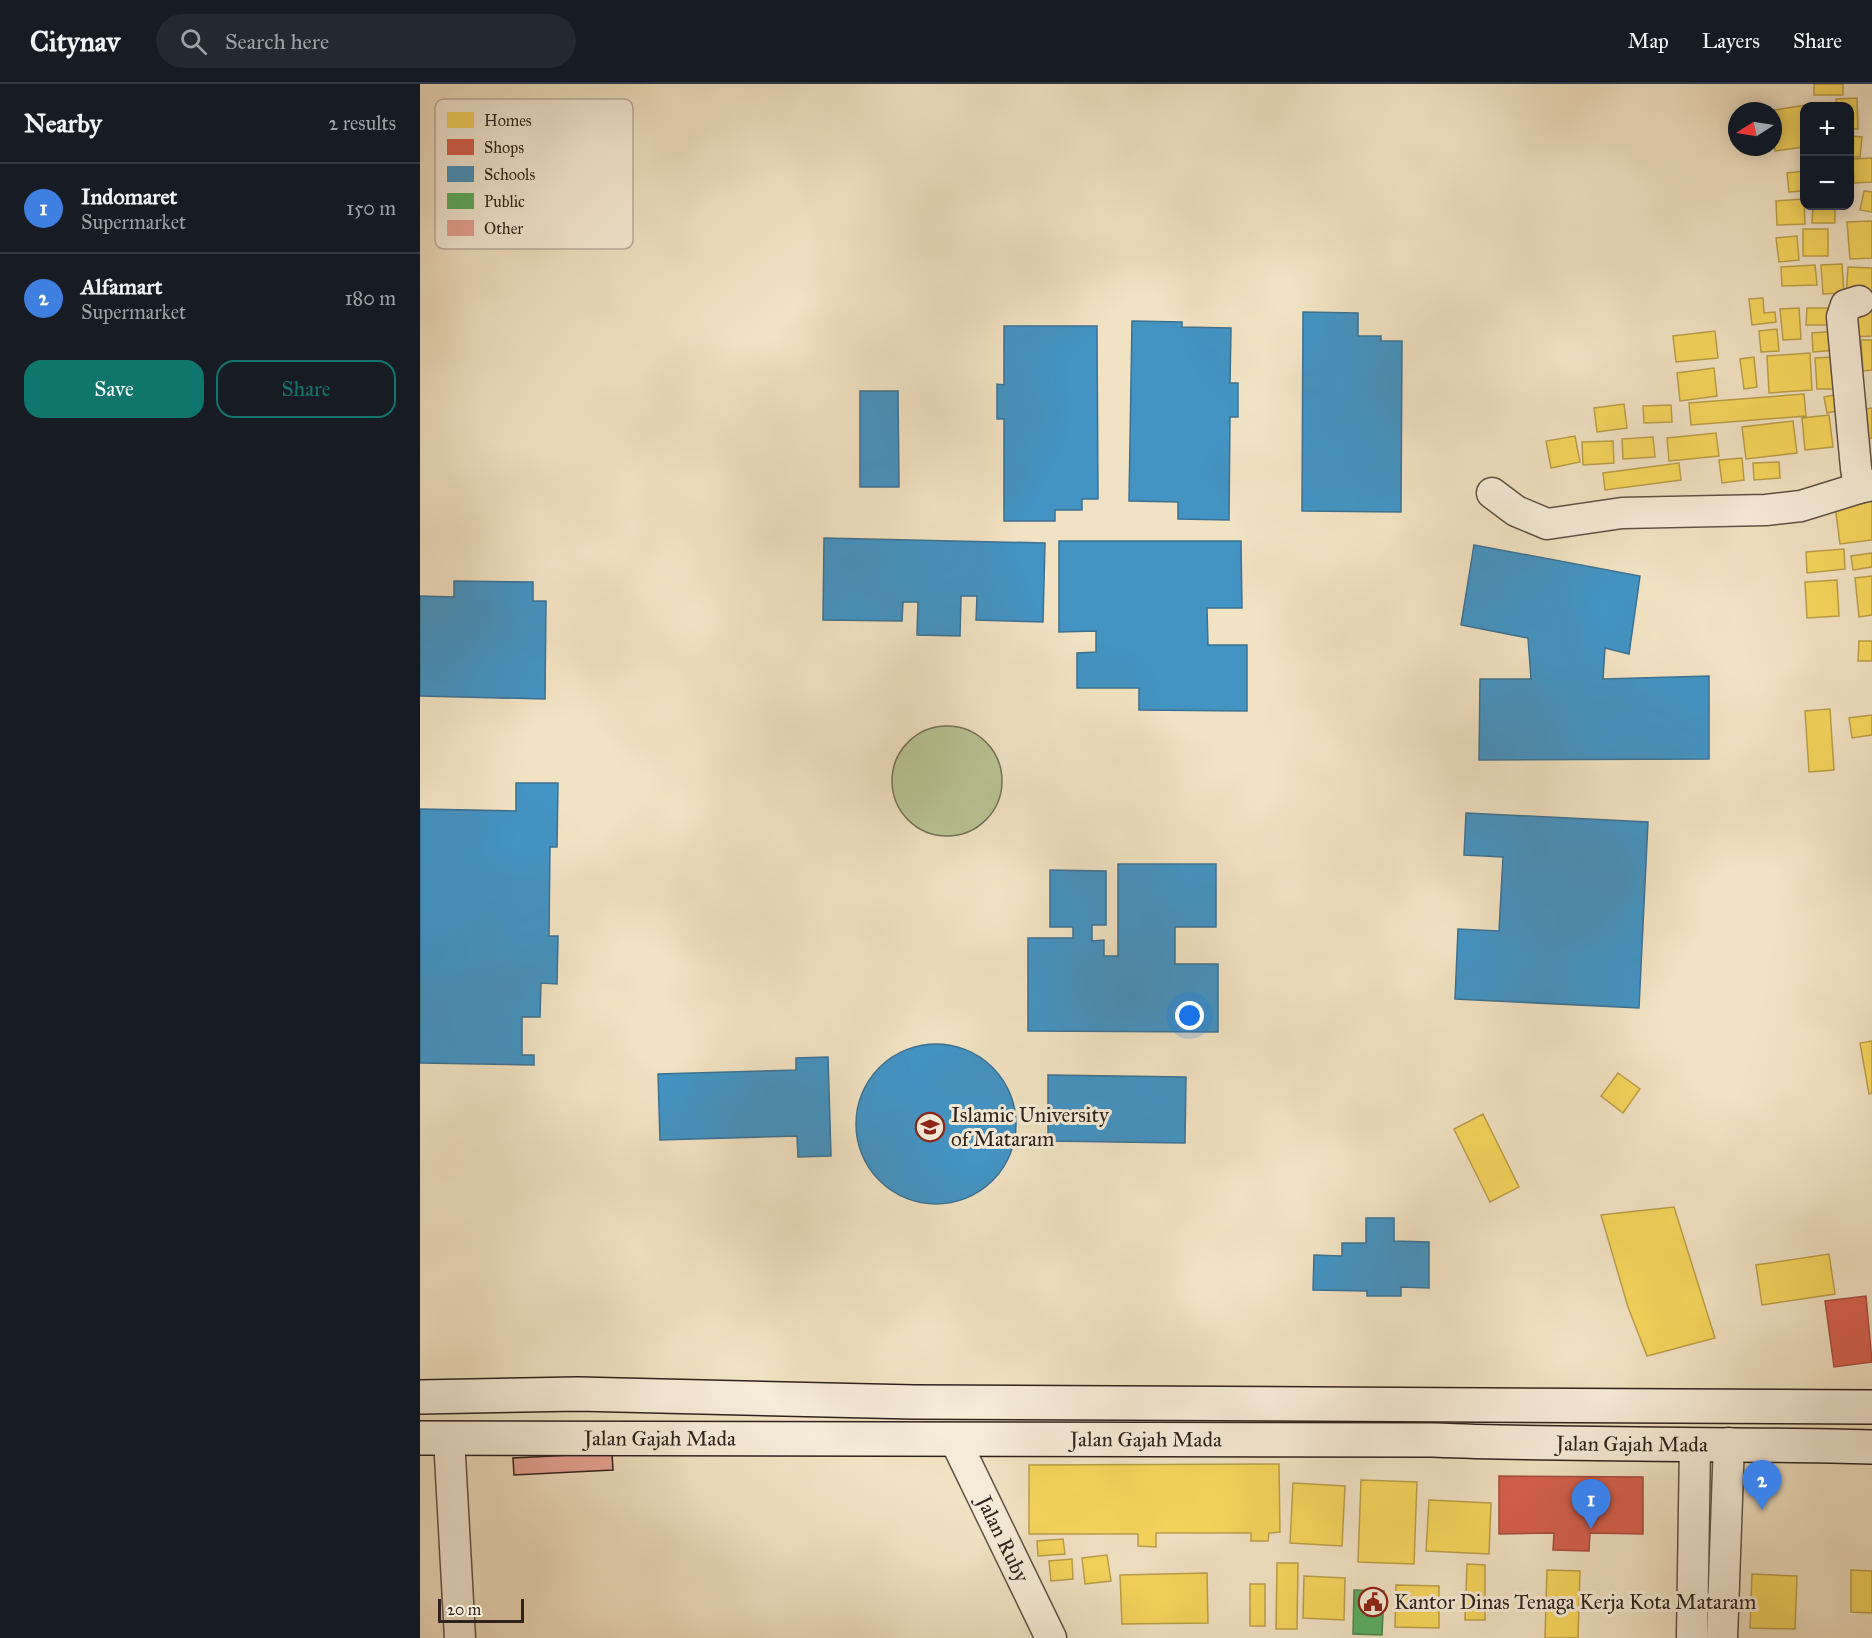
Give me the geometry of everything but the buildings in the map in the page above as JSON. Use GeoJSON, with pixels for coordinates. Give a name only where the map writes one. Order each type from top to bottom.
{"type":"FeatureCollection","features":[{"type":"Feature","properties":{"kind":"main road","name":"Jalan Gajah Mada"},"geometry":{"type":"LineString","coordinates":[[420,1397],[578,1394],[914,1402],[1872,1407]]}},
{"type":"Feature","properties":{"kind":"main road"},"geometry":{"type":"LineString","coordinates":[[1518,1444],[1519,1406]]}},
{"type":"Feature","properties":{"kind":"main road","name":"Jalan Gajah Mada"},"geometry":{"type":"LineString","coordinates":[[435,1438],[1434,1440],[1518,1444],[1569,1441],[1872,1447]]}},
{"type":"Feature","properties":{"kind":"street"},"geometry":{"type":"LineString","coordinates":[[1492,494],[1516,511],[1547,524],[1622,513],[1766,510],[1801,506],[1866,487],[1854,458],[1842,317],[1846,305],[1859,301]]}},
{"type":"Feature","properties":{"kind":"street"},"geometry":{"type":"LineString","coordinates":[[435,1438],[460,1638]]}},
{"type":"Feature","properties":{"kind":"street","name":"Jalan Ruby"},"geometry":{"type":"LineString","coordinates":[[955,1440],[1051,1638]]}},
{"type":"Feature","properties":{"kind":"street"},"geometry":{"type":"LineString","coordinates":[[1722,1638],[1729,1443]]}},
{"type":"Feature","properties":{"kind":"street"},"geometry":{"type":"LineString","coordinates":[[1692,1638],[1695,1444]]}},
{"type":"Feature","properties":{"kind":"green space"},"geometry":{"type":"Polygon","coordinates":[[[947,726],[968,730],[986,742],[998,760],[1002,781],[998,802],[986,820],[968,832],[947,836],[926,832],[908,820],[896,802],[892,781],[896,760],[908,742],[926,730],[947,726]]]}},
{"type":"Feature","properties":{"kind":"place","name":"Islamic University of Mataram"},"geometry":{"type":"Point","coordinates":[930,1127]}},
{"type":"Feature","properties":{"kind":"place","name":"Alfamart"},"geometry":{"type":"Point","coordinates":[1762,1510]}},
{"type":"Feature","properties":{"kind":"place","name":"Indomaret"},"geometry":{"type":"Point","coordinates":[1591,1529]}},
{"type":"Feature","properties":{"kind":"place","name":"Kantor Dinas Tenaga Kerja Kota Mataram"},"geometry":{"type":"Point","coordinates":[1373,1602]}}]}
